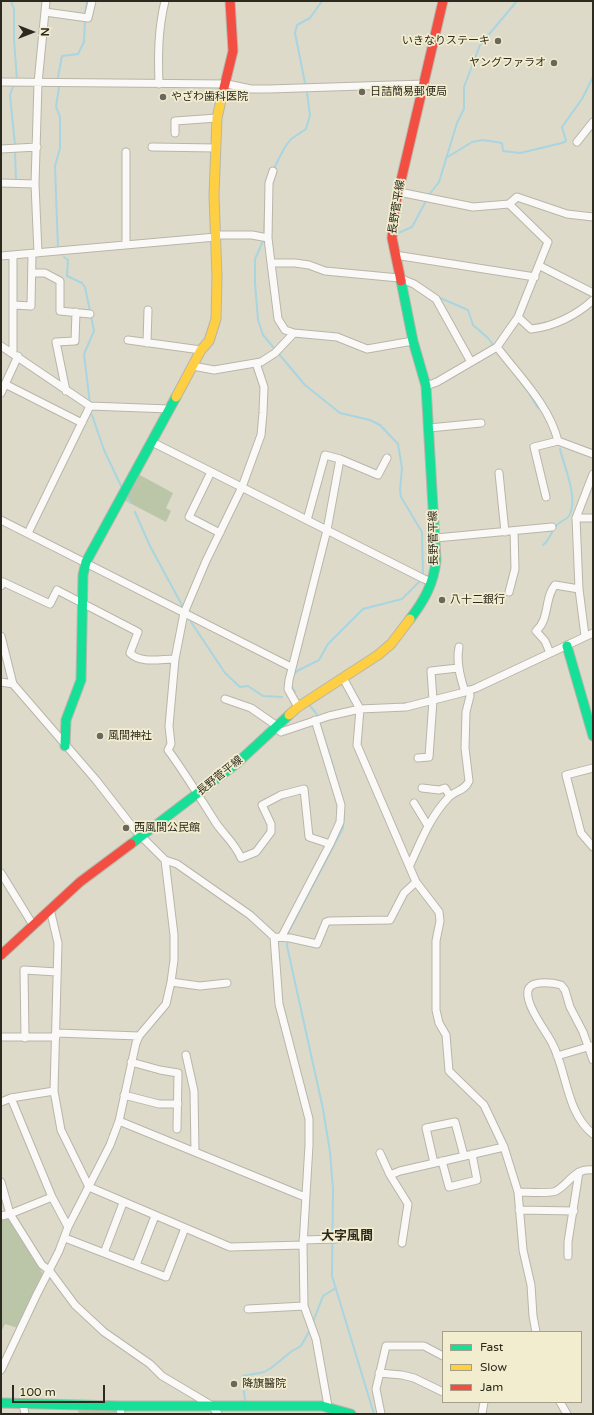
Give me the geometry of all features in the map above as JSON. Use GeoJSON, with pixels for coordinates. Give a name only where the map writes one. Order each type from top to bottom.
{"type":"FeatureCollection","features":[{"type":"Feature","properties":{"kind":"main road"},"geometry":{"type":"LineString","coordinates":[[65,746],[66,720],[80,680],[83,575],[86,562],[201,350],[209,341],[216,319],[217,118],[227,84],[233,51],[230,1]]}},
{"type":"Feature","properties":{"kind":"main road","name":"長野菅平線"},"geometry":{"type":"LineString","coordinates":[[1,955],[80,882],[236,764],[298,707],[343,678],[391,644],[422,603],[426,579],[436,560],[436,538],[426,386],[413,341],[399,278],[392,238],[392,223],[443,1]]}},
{"type":"Feature","properties":{"kind":"main road"},"geometry":{"type":"LineString","coordinates":[[567,646],[593,736]]}},
{"type":"Feature","properties":{"kind":"main road"},"geometry":{"type":"LineString","coordinates":[[1,1403],[120,1410],[211,1405],[299,1410],[328,1406],[351,1414]]}},
{"type":"Feature","properties":{"kind":"street"},"geometry":{"type":"LineString","coordinates":[[13,305],[31,306],[32,273],[35,254],[35,184],[38,83],[46,1]]}},
{"type":"Feature","properties":{"kind":"street"},"geometry":{"type":"LineString","coordinates":[[45,12],[88,18],[92,1]]}},
{"type":"Feature","properties":{"kind":"street"},"geometry":{"type":"LineString","coordinates":[[159,84],[158,49],[161,17],[165,1]]}},
{"type":"Feature","properties":{"kind":"street"},"geometry":{"type":"LineString","coordinates":[[1,82],[227,84],[251,89],[424,84]]}},
{"type":"Feature","properties":{"kind":"street"},"geometry":{"type":"LineString","coordinates":[[175,133],[175,121],[217,118]]}},
{"type":"Feature","properties":{"kind":"street"},"geometry":{"type":"LineString","coordinates":[[577,142],[593,122]]}},
{"type":"Feature","properties":{"kind":"street"},"geometry":{"type":"LineString","coordinates":[[1,149],[37,147]]}},
{"type":"Feature","properties":{"kind":"street"},"geometry":{"type":"LineString","coordinates":[[152,147],[216,148]]}},
{"type":"Feature","properties":{"kind":"street"},"geometry":{"type":"LineString","coordinates":[[126,152],[126,245]]}},
{"type":"Feature","properties":{"kind":"street"},"geometry":{"type":"LineString","coordinates":[[273,171],[269,183],[268,238],[278,319],[285,330],[294,333],[337,338],[367,348],[413,341]]}},
{"type":"Feature","properties":{"kind":"street"},"geometry":{"type":"LineString","coordinates":[[1,183],[35,184]]}},
{"type":"Feature","properties":{"kind":"street"},"geometry":{"type":"LineString","coordinates":[[399,192],[472,206],[509,204],[518,197],[567,214],[593,217]]}},
{"type":"Feature","properties":{"kind":"street"},"geometry":{"type":"LineString","coordinates":[[426,386],[437,382],[497,347],[518,317],[540,266],[548,242],[509,204]]}},
{"type":"Feature","properties":{"kind":"street"},"geometry":{"type":"LineString","coordinates":[[1,256],[216,236],[252,235],[268,238]]}},
{"type":"Feature","properties":{"kind":"street"},"geometry":{"type":"LineString","coordinates":[[13,255],[13,305],[16,355],[2,389],[82,423]]}},
{"type":"Feature","properties":{"kind":"street"},"geometry":{"type":"LineString","coordinates":[[395,255],[535,277]]}},
{"type":"Feature","properties":{"kind":"street"},"geometry":{"type":"LineString","coordinates":[[271,263],[295,263],[309,265],[325,271],[399,278],[414,284],[436,299],[471,362]]}},
{"type":"Feature","properties":{"kind":"street"},"geometry":{"type":"LineString","coordinates":[[540,266],[593,294]]}},
{"type":"Feature","properties":{"kind":"street"},"geometry":{"type":"LineString","coordinates":[[32,273],[45,273],[60,281],[60,311],[90,314]]}},
{"type":"Feature","properties":{"kind":"street"},"geometry":{"type":"LineString","coordinates":[[518,317],[531,329],[541,328],[582,311],[593,300]]}},
{"type":"Feature","properties":{"kind":"street"},"geometry":{"type":"LineString","coordinates":[[147,343],[148,310]]}},
{"type":"Feature","properties":{"kind":"street"},"geometry":{"type":"LineString","coordinates":[[66,391],[56,342],[75,341],[76,312]]}},
{"type":"Feature","properties":{"kind":"street"},"geometry":{"type":"LineString","coordinates":[[193,366],[214,370],[256,363],[277,351],[294,333]]}},
{"type":"Feature","properties":{"kind":"street"},"geometry":{"type":"LineString","coordinates":[[128,340],[201,350]]}},
{"type":"Feature","properties":{"kind":"street"},"geometry":{"type":"LineString","coordinates":[[1,346],[90,406],[169,409]]}},
{"type":"Feature","properties":{"kind":"street"},"geometry":{"type":"LineString","coordinates":[[497,347],[536,397],[554,424],[558,441]]}},
{"type":"Feature","properties":{"kind":"street"},"geometry":{"type":"LineString","coordinates":[[256,363],[264,387],[264,413],[261,435],[242,487],[206,561],[184,614],[175,659],[169,726],[171,744],[168,750],[198,793],[217,824],[236,847],[241,858],[256,852],[271,832],[271,824],[262,805],[281,795],[304,788],[309,837],[330,844]]}},
{"type":"Feature","properties":{"kind":"street"},"geometry":{"type":"LineString","coordinates":[[28,533],[90,406]]}},
{"type":"Feature","properties":{"kind":"street"},"geometry":{"type":"LineString","coordinates":[[429,428],[481,424]]}},
{"type":"Feature","properties":{"kind":"street"},"geometry":{"type":"LineString","coordinates":[[546,497],[534,447],[558,441],[593,454]]}},
{"type":"Feature","properties":{"kind":"street"},"geometry":{"type":"LineString","coordinates":[[152,442],[426,579]]}},
{"type":"Feature","properties":{"kind":"street"},"geometry":{"type":"LineString","coordinates":[[307,520],[325,455],[340,459],[378,475],[387,458]]}},
{"type":"Feature","properties":{"kind":"street"},"geometry":{"type":"LineString","coordinates":[[298,707],[288,689],[292,667],[328,530],[340,459]]}},
{"type":"Feature","properties":{"kind":"street"},"geometry":{"type":"LineString","coordinates":[[211,472],[188,517],[220,533]]}},
{"type":"Feature","properties":{"kind":"street"},"geometry":{"type":"LineString","coordinates":[[499,473],[505,532]]}},
{"type":"Feature","properties":{"kind":"street"},"geometry":{"type":"LineString","coordinates":[[586,636],[579,588],[576,518],[593,474]]}},
{"type":"Feature","properties":{"kind":"street"},"geometry":{"type":"LineString","coordinates":[[576,518],[593,518]]}},
{"type":"Feature","properties":{"kind":"street"},"geometry":{"type":"LineString","coordinates":[[1,520],[86,562],[184,614],[292,667]]}},
{"type":"Feature","properties":{"kind":"street"},"geometry":{"type":"LineString","coordinates":[[436,538],[552,527]]}},
{"type":"Feature","properties":{"kind":"street"},"geometry":{"type":"LineString","coordinates":[[508,592],[515,569],[514,531]]}},
{"type":"Feature","properties":{"kind":"street"},"geometry":{"type":"LineString","coordinates":[[1,586],[3,582],[50,604],[57,590],[138,632],[130,653],[134,657],[142,660],[175,659]]}},
{"type":"Feature","properties":{"kind":"street"},"geometry":{"type":"LineString","coordinates":[[550,653],[545,641],[536,631],[542,626],[550,590],[555,585],[579,588]]}},
{"type":"Feature","properties":{"kind":"street"},"geometry":{"type":"LineString","coordinates":[[225,699],[251,708],[281,732],[317,719],[360,709],[406,707],[467,691],[593,633]]}},
{"type":"Feature","properties":{"kind":"street"},"geometry":{"type":"LineString","coordinates":[[1,636],[12,684],[141,836],[166,860],[177,864],[250,915],[274,937],[285,937],[317,944],[326,922],[329,921],[390,920],[404,894],[416,882]]}},
{"type":"Feature","properties":{"kind":"street"},"geometry":{"type":"LineString","coordinates":[[410,865],[438,808],[450,796],[464,788],[469,781],[465,748],[466,712],[470,696],[458,668],[457,655],[459,647]]}},
{"type":"Feature","properties":{"kind":"street"},"geometry":{"type":"LineString","coordinates":[[418,758],[429,757],[433,700],[431,671],[458,668]]}},
{"type":"Feature","properties":{"kind":"street"},"geometry":{"type":"LineString","coordinates":[[343,678],[360,709],[357,745],[410,865],[416,882],[439,912],[436,941],[436,1010],[439,1023],[446,1035],[449,1071],[484,1105],[504,1147],[518,1192],[522,1250],[532,1285],[532,1312],[536,1331]]}},
{"type":"Feature","properties":{"kind":"street"},"geometry":{"type":"LineString","coordinates":[[1,682],[12,684]]}},
{"type":"Feature","properties":{"kind":"street"},"geometry":{"type":"LineString","coordinates":[[285,937],[340,822],[341,805],[317,719]]}},
{"type":"Feature","properties":{"kind":"street"},"geometry":{"type":"LineString","coordinates":[[593,768],[566,775],[581,833],[593,847]]}},
{"type":"Feature","properties":{"kind":"street"},"geometry":{"type":"LineString","coordinates":[[422,788],[439,790],[445,788],[450,796]]}},
{"type":"Feature","properties":{"kind":"street"},"geometry":{"type":"LineString","coordinates":[[414,803],[428,826]]}},
{"type":"Feature","properties":{"kind":"street"},"geometry":{"type":"LineString","coordinates":[[1,1368],[65,1238],[68,1227],[110,1145],[119,1121],[131,1062],[139,1036],[166,1004],[174,960],[174,935],[166,860]]}},
{"type":"Feature","properties":{"kind":"street"},"geometry":{"type":"LineString","coordinates":[[1,872],[33,925]]}},
{"type":"Feature","properties":{"kind":"street"},"geometry":{"type":"LineString","coordinates":[[50,909],[58,944],[54,1091],[61,1130],[88,1187],[230,1247],[303,1243],[335,1238]]}},
{"type":"Feature","properties":{"kind":"street"},"geometry":{"type":"LineString","coordinates":[[274,937],[279,1004],[309,1119],[309,1144],[303,1243],[304,1306],[316,1339],[328,1406]]}},
{"type":"Feature","properties":{"kind":"street"},"geometry":{"type":"LineString","coordinates":[[25,1038],[24,970],[57,972]]}},
{"type":"Feature","properties":{"kind":"street"},"geometry":{"type":"LineString","coordinates":[[171,982],[200,986],[227,983]]}},
{"type":"Feature","properties":{"kind":"street"},"geometry":{"type":"LineString","coordinates":[[593,1060],[591,1046],[570,1007],[562,985],[538,983],[531,986],[529,989],[529,1000],[532,1010],[553,1044],[582,1123],[593,1134]]}},
{"type":"Feature","properties":{"kind":"street"},"geometry":{"type":"LineString","coordinates":[[1,1037],[25,1038],[56,1035],[139,1036]]}},
{"type":"Feature","properties":{"kind":"street"},"geometry":{"type":"LineString","coordinates":[[557,1056],[591,1046]]}},
{"type":"Feature","properties":{"kind":"street"},"geometry":{"type":"LineString","coordinates":[[186,1055],[194,1092],[195,1152]]}},
{"type":"Feature","properties":{"kind":"street"},"geometry":{"type":"LineString","coordinates":[[131,1062],[178,1073],[177,1128]]}},
{"type":"Feature","properties":{"kind":"street"},"geometry":{"type":"LineString","coordinates":[[1,1102],[11,1098],[54,1091]]}},
{"type":"Feature","properties":{"kind":"street"},"geometry":{"type":"LineString","coordinates":[[124,1095],[159,1104],[178,1104]]}},
{"type":"Feature","properties":{"kind":"street"},"geometry":{"type":"LineString","coordinates":[[11,1098],[52,1197],[68,1227]]}},
{"type":"Feature","properties":{"kind":"street"},"geometry":{"type":"LineString","coordinates":[[119,1121],[306,1197]]}},
{"type":"Feature","properties":{"kind":"street"},"geometry":{"type":"LineString","coordinates":[[464,1156],[455,1122],[426,1128],[449,1187],[477,1180],[472,1154]]}},
{"type":"Feature","properties":{"kind":"street"},"geometry":{"type":"LineString","coordinates":[[390,1175],[504,1147]]}},
{"type":"Feature","properties":{"kind":"street"},"geometry":{"type":"LineString","coordinates":[[380,1153],[390,1175],[408,1204],[402,1242]]}},
{"type":"Feature","properties":{"kind":"street"},"geometry":{"type":"LineString","coordinates":[[518,1192],[555,1192],[585,1169],[593,1170]]}},
{"type":"Feature","properties":{"kind":"street"},"geometry":{"type":"LineString","coordinates":[[568,1256],[568,1242],[580,1172]]}},
{"type":"Feature","properties":{"kind":"street"},"geometry":{"type":"LineString","coordinates":[[1,1182],[10,1214],[42,1265],[49,1270],[75,1305],[104,1332],[150,1364],[162,1376],[211,1405],[218,1414]]}},
{"type":"Feature","properties":{"kind":"street"},"geometry":{"type":"LineString","coordinates":[[1,1216],[10,1214],[52,1197]]}},
{"type":"Feature","properties":{"kind":"street"},"geometry":{"type":"LineString","coordinates":[[104,1252],[123,1203]]}},
{"type":"Feature","properties":{"kind":"street"},"geometry":{"type":"LineString","coordinates":[[519,1210],[574,1211]]}},
{"type":"Feature","properties":{"kind":"street"},"geometry":{"type":"LineString","coordinates":[[136,1265],[155,1216]]}},
{"type":"Feature","properties":{"kind":"street"},"geometry":{"type":"LineString","coordinates":[[65,1238],[166,1277],[185,1228]]}},
{"type":"Feature","properties":{"kind":"street"},"geometry":{"type":"LineString","coordinates":[[248,1309],[304,1306]]}},
{"type":"Feature","properties":{"kind":"street"},"geometry":{"type":"LineString","coordinates":[[382,1414],[376,1389],[386,1346],[424,1346],[442,1355]]}},
{"type":"Feature","properties":{"kind":"street"},"geometry":{"type":"LineString","coordinates":[[379,1373],[402,1375],[414,1378],[442,1392]]}},
{"type":"Feature","properties":{"kind":"street"},"geometry":{"type":"LineString","coordinates":[[482,1414],[484,1403]]}},
{"type":"Feature","properties":{"kind":"street"},"geometry":{"type":"LineString","coordinates":[[561,1403],[567,1414]]}},
{"type":"Feature","properties":{"kind":"street"},"geometry":{"type":"LineString","coordinates":[[23,1404],[25,1414]]}},
{"type":"Feature","properties":{"kind":"green space"},"geometry":{"type":"Polygon","coordinates":[[[138,474],[173,493],[166,508],[171,511],[166,522],[124,500],[138,474]]]}},
{"type":"Feature","properties":{"kind":"green space"},"geometry":{"type":"Polygon","coordinates":[[[10,1217],[43,1274],[18,1328],[5,1324],[1,1332],[1,1219],[10,1217]]]}},
{"type":"Feature","properties":{"kind":"green space"},"geometry":{"type":"Polygon","coordinates":[[[78,1410],[116,1410],[116,1414],[79,1414],[78,1410]]]}},
{"type":"Feature","properties":{"kind":"waterway"},"geometry":{"type":"LineString","coordinates":[[11,1],[14,9],[14,39],[17,80]]}},
{"type":"Feature","properties":{"kind":"waterway"},"geometry":{"type":"LineString","coordinates":[[85,16],[87,1]]}},
{"type":"Feature","properties":{"kind":"waterway"},"geometry":{"type":"LineString","coordinates":[[305,83],[295,33],[297,25],[310,18],[322,1]]}},
{"type":"Feature","properties":{"kind":"waterway"},"geometry":{"type":"LineString","coordinates":[[429,195],[439,182],[457,123],[464,109],[464,87],[480,45],[517,1]]}},
{"type":"Feature","properties":{"kind":"waterway"},"geometry":{"type":"LineString","coordinates":[[58,77],[62,56],[78,54],[84,42],[85,20]]}},
{"type":"Feature","properties":{"kind":"waterway"},"geometry":{"type":"LineString","coordinates":[[446,158],[472,142],[483,140],[502,143],[503,151],[520,153],[566,141],[562,127],[582,99],[593,77]]}},
{"type":"Feature","properties":{"kind":"waterway"},"geometry":{"type":"LineString","coordinates":[[13,87],[10,95],[15,145]]}},
{"type":"Feature","properties":{"kind":"waterway"},"geometry":{"type":"LineString","coordinates":[[58,249],[55,166],[60,148],[60,117],[56,107],[59,87]]}},
{"type":"Feature","properties":{"kind":"waterway"},"geometry":{"type":"LineString","coordinates":[[273,170],[291,139],[306,129],[310,115],[307,93]]}},
{"type":"Feature","properties":{"kind":"waterway"},"geometry":{"type":"LineString","coordinates":[[15,152],[16,181]]}},
{"type":"Feature","properties":{"kind":"waterway"},"geometry":{"type":"LineString","coordinates":[[396,234],[412,227],[427,199]]}},
{"type":"Feature","properties":{"kind":"waterway"},"geometry":{"type":"LineString","coordinates":[[264,231],[265,211]]}},
{"type":"Feature","properties":{"kind":"waterway"},"geometry":{"type":"LineString","coordinates":[[263,241],[255,259],[258,320],[263,335],[305,385],[340,413],[370,420],[380,425],[398,444],[402,468],[400,490],[401,497],[422,532],[423,576]]}},
{"type":"Feature","properties":{"kind":"waterway"},"geometry":{"type":"LineString","coordinates":[[64,257],[68,260],[67,276],[82,283],[85,287],[94,331],[84,354],[90,404]]}},
{"type":"Feature","properties":{"kind":"waterway"},"geometry":{"type":"LineString","coordinates":[[438,297],[468,310],[473,325],[488,338],[494,346]]}},
{"type":"Feature","properties":{"kind":"waterway"},"geometry":{"type":"LineString","coordinates":[[507,364],[529,393],[538,408]]}},
{"type":"Feature","properties":{"kind":"waterway"},"geometry":{"type":"LineString","coordinates":[[92,415],[104,450],[122,488]]}},
{"type":"Feature","properties":{"kind":"waterway"},"geometry":{"type":"LineString","coordinates":[[543,545],[557,525],[569,516],[572,509],[572,492],[560,449]]}},
{"type":"Feature","properties":{"kind":"waterway"},"geometry":{"type":"LineString","coordinates":[[127,498],[130,503]]}},
{"type":"Feature","properties":{"kind":"waterway"},"geometry":{"type":"LineString","coordinates":[[135,512],[150,546],[183,607]]}},
{"type":"Feature","properties":{"kind":"waterway"},"geometry":{"type":"LineString","coordinates":[[293,675],[297,671],[319,660],[328,644],[363,609],[402,599],[421,580]]}},
{"type":"Feature","properties":{"kind":"waterway"},"geometry":{"type":"LineString","coordinates":[[191,622],[225,673],[240,687],[248,686],[263,696],[282,697]]}},
{"type":"Feature","properties":{"kind":"waterway"},"geometry":{"type":"LineString","coordinates":[[291,685],[295,692]]}},
{"type":"Feature","properties":{"kind":"waterway"},"geometry":{"type":"LineString","coordinates":[[310,706],[318,718]]}},
{"type":"Feature","properties":{"kind":"waterway"},"geometry":{"type":"LineString","coordinates":[[319,722],[334,769]]}},
{"type":"Feature","properties":{"kind":"waterway"},"geometry":{"type":"LineString","coordinates":[[344,808],[343,828],[289,931],[287,946],[323,1109],[330,1152],[333,1189],[332,1276],[374,1414]]}},
{"type":"Feature","properties":{"kind":"waterway"},"geometry":{"type":"LineString","coordinates":[[313,1322],[323,1296],[336,1288]]}},
{"type":"Feature","properties":{"kind":"waterway"},"geometry":{"type":"LineString","coordinates":[[245,1400],[243,1376],[264,1372],[271,1368],[292,1351],[301,1346],[310,1330]]}},
{"type":"Feature","properties":{"kind":"traffic: fast"},"geometry":{"type":"LineString","coordinates":[[401,281],[413,341],[426,386],[436,560],[428,591],[410,619]]}},
{"type":"Feature","properties":{"kind":"traffic: fast"},"geometry":{"type":"LineString","coordinates":[[65,746],[66,720],[81,680],[83,575],[86,562],[176,397]]}},
{"type":"Feature","properties":{"kind":"traffic: fast"},"geometry":{"type":"LineString","coordinates":[[567,646],[593,736]]}},
{"type":"Feature","properties":{"kind":"traffic: fast"},"geometry":{"type":"LineString","coordinates":[[131,844],[236,764],[289,715]]}},
{"type":"Feature","properties":{"kind":"traffic: fast"},"geometry":{"type":"LineString","coordinates":[[1,1403],[120,1406],[322,1406],[351,1414]]}},
{"type":"Feature","properties":{"kind":"traffic: slow"},"geometry":{"type":"LineString","coordinates":[[176,397],[201,350],[209,341],[216,319],[217,277],[214,195],[217,118],[222,96]]}},
{"type":"Feature","properties":{"kind":"traffic: slow"},"geometry":{"type":"LineString","coordinates":[[289,715],[298,707],[378,655],[391,644],[410,619]]}},
{"type":"Feature","properties":{"kind":"traffic: jam"},"geometry":{"type":"LineString","coordinates":[[222,96],[233,51],[230,1]]}},
{"type":"Feature","properties":{"kind":"traffic: jam"},"geometry":{"type":"LineString","coordinates":[[401,281],[392,238],[395,206],[443,1]]}},
{"type":"Feature","properties":{"kind":"traffic: jam"},"geometry":{"type":"LineString","coordinates":[[1,955],[80,882],[131,844]]}},
{"type":"Feature","properties":{"kind":"place","name":"いきなりステーキ"},"geometry":{"type":"Point","coordinates":[498,41]}},
{"type":"Feature","properties":{"kind":"place","name":"ヤングファラオ"},"geometry":{"type":"Point","coordinates":[554,63]}},
{"type":"Feature","properties":{"kind":"place","name":"日詰簡易郵便局"},"geometry":{"type":"Point","coordinates":[362,92]}},
{"type":"Feature","properties":{"kind":"place","name":"やざわ歯科医院"},"geometry":{"type":"Point","coordinates":[163,97]}},
{"type":"Feature","properties":{"kind":"place","name":"八十二銀行"},"geometry":{"type":"Point","coordinates":[442,600]}},
{"type":"Feature","properties":{"kind":"place","name":"風間神社"},"geometry":{"type":"Point","coordinates":[100,736]}},
{"type":"Feature","properties":{"kind":"place","name":"西風間公民館"},"geometry":{"type":"Point","coordinates":[126,828]}},
{"type":"Feature","properties":{"kind":"place","name":"降旗醫院"},"geometry":{"type":"Point","coordinates":[234,1384]}},
{"type":"Feature","properties":{"kind":"district","name":"大字風間"},"geometry":{"type":"Point","coordinates":[347,1237]}}]}
